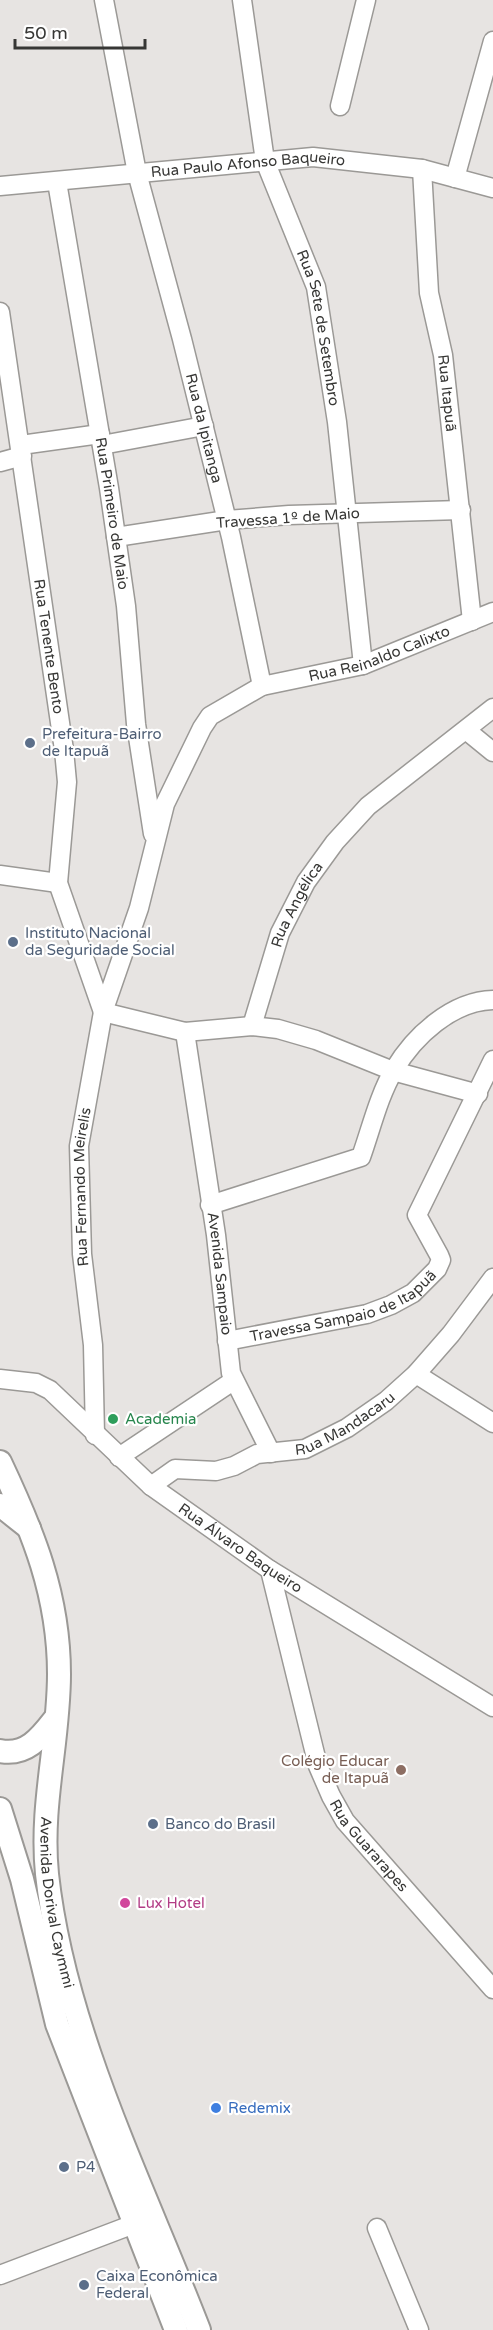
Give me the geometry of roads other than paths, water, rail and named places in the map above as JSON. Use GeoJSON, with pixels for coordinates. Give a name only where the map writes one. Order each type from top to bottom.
{"type":"FeatureCollection","features":[{"type":"Feature","properties":{"kind":"main road","name":"Avenida Dorival Caymmi"},"geometry":{"type":"LineString","coordinates":[[0,1462],[32,1531],[44,1566],[55,1618],[59,1675],[44,1815],[47,1873],[71,1996],[100,2081],[199,2330]]}},
{"type":"Feature","properties":{"kind":"main road"},"geometry":{"type":"LineString","coordinates":[[0,1505],[32,1531]]}},
{"type":"Feature","properties":{"kind":"main road"},"geometry":{"type":"LineString","coordinates":[[0,1751],[18,1752],[30,1746],[54,1720]]}},
{"type":"Feature","properties":{"kind":"main road","name":"Avenida Dorival Caymmi"},"geometry":{"type":"LineString","coordinates":[[0,1809],[22,1879],[57,2024],[176,2330]]}},
{"type":"Feature","properties":{"kind":"street","name":"Rua da Ipitanga"},"geometry":{"type":"LineString","coordinates":[[104,0],[137,173],[227,520],[262,686]]}},
{"type":"Feature","properties":{"kind":"street","name":"Rua Sete de Setembro"},"geometry":{"type":"LineString","coordinates":[[242,0],[265,161],[316,287],[337,422],[363,665]]}},
{"type":"Feature","properties":{"kind":"street"},"geometry":{"type":"LineString","coordinates":[[340,106],[366,0]]}},
{"type":"Feature","properties":{"kind":"street"},"geometry":{"type":"LineString","coordinates":[[455,178],[493,41]]}},
{"type":"Feature","properties":{"kind":"street","name":"Rua Paulo Afonso Baqueiro"},"geometry":{"type":"LineString","coordinates":[[0,186],[313,157],[422,168],[493,189]]}},
{"type":"Feature","properties":{"kind":"street","name":"Rua Itapuã"},"geometry":{"type":"LineString","coordinates":[[422,168],[429,293],[443,356],[472,621]]}},
{"type":"Feature","properties":{"kind":"street","name":"Rua Primeiro de Maio"},"geometry":{"type":"LineString","coordinates":[[57,182],[116,537],[126,606],[136,724],[154,848]]}},
{"type":"Feature","properties":{"kind":"street","name":"Rua Tenente Bento"},"geometry":{"type":"LineString","coordinates":[[0,312],[67,782],[58,883],[103,1012]]}},
{"type":"Feature","properties":{"kind":"street"},"geometry":{"type":"LineString","coordinates":[[0,462],[21,451],[204,426]]}},
{"type":"Feature","properties":{"kind":"street","name":"Travessa 1º de Maio"},"geometry":{"type":"LineString","coordinates":[[116,537],[227,520],[346,513],[461,510]]}},
{"type":"Feature","properties":{"kind":"street","name":"Rua Reinaldo Calixto"},"geometry":{"type":"LineString","coordinates":[[154,848],[165,804],[201,728],[210,716],[262,686],[363,665],[493,612]]}},
{"type":"Feature","properties":{"kind":"street","name":"Rua Angélica"},"geometry":{"type":"LineString","coordinates":[[252,1026],[280,933],[306,882],[335,842],[368,806],[493,708]]}},
{"type":"Feature","properties":{"kind":"street"},"geometry":{"type":"LineString","coordinates":[[466,730],[493,752]]}},
{"type":"Feature","properties":{"kind":"street","name":"Rua Fernando Meirelis"},"geometry":{"type":"LineString","coordinates":[[94,1435],[93,1345],[82,1254],[79,1146],[103,1012],[139,908],[154,848]]}},
{"type":"Feature","properties":{"kind":"street"},"geometry":{"type":"LineString","coordinates":[[0,875],[58,883]]}},
{"type":"Feature","properties":{"kind":"street"},"geometry":{"type":"LineString","coordinates":[[210,1205],[361,1157],[393,1071],[429,1027],[469,1005],[493,1000]]}},
{"type":"Feature","properties":{"kind":"street"},"geometry":{"type":"LineString","coordinates":[[103,1012],[185,1032],[252,1026],[278,1029],[316,1040],[393,1071],[478,1094],[493,1060]]}},
{"type":"Feature","properties":{"kind":"street","name":"Avenida Sampaio"},"geometry":{"type":"LineString","coordinates":[[185,1032],[233,1381],[271,1453]]}},
{"type":"Feature","properties":{"kind":"street","name":"Travessa Sampaio de Itapuã"},"geometry":{"type":"LineString","coordinates":[[227,1341],[367,1314],[391,1305],[412,1293],[437,1269],[441,1260],[416,1218],[478,1094]]}},
{"type":"Feature","properties":{"kind":"street","name":"Rua Mandacaru"},"geometry":{"type":"LineString","coordinates":[[151,1486],[175,1469],[216,1471],[234,1467],[248,1457],[305,1449],[347,1428],[386,1401],[416,1374],[492,1283]]}},
{"type":"Feature","properties":{"kind":"street"},"geometry":{"type":"LineString","coordinates":[[416,1374],[493,1424]]}},
{"type":"Feature","properties":{"kind":"street","name":"Rua Álvaro Baqueiro"},"geometry":{"type":"LineString","coordinates":[[0,1379],[36,1383],[50,1390],[94,1435],[151,1486],[270,1569],[493,1707]]}},
{"type":"Feature","properties":{"kind":"street"},"geometry":{"type":"LineString","coordinates":[[119,1457],[233,1381]]}},
{"type":"Feature","properties":{"kind":"street","name":"Rua Guararapes"},"geometry":{"type":"LineString","coordinates":[[270,1569],[318,1766],[331,1796],[345,1821],[493,1989]]}},
{"type":"Feature","properties":{"kind":"street"},"geometry":{"type":"LineString","coordinates":[[0,2275],[134,2224]]}},
{"type":"Feature","properties":{"kind":"street"},"geometry":{"type":"LineString","coordinates":[[377,2228],[418,2330]]}},
{"type":"Feature","properties":{"kind":"place","name":"Prefeitura-Bairro de Itapuã"},"geometry":{"type":"Point","coordinates":[30,743]}},
{"type":"Feature","properties":{"kind":"place","name":"Instituto Nacional da Seguridade Social"},"geometry":{"type":"Point","coordinates":[13,942]}},
{"type":"Feature","properties":{"kind":"place","name":"Academia"},"geometry":{"type":"Point","coordinates":[113,1419]}},
{"type":"Feature","properties":{"kind":"place","name":"Colégio Educar de Itapuã"},"geometry":{"type":"Point","coordinates":[401,1770]}},
{"type":"Feature","properties":{"kind":"place","name":"Banco do Brasil"},"geometry":{"type":"Point","coordinates":[153,1824]}},
{"type":"Feature","properties":{"kind":"place","name":"Lux Hotel"},"geometry":{"type":"Point","coordinates":[125,1903]}},
{"type":"Feature","properties":{"kind":"place","name":"Redemix"},"geometry":{"type":"Point","coordinates":[216,2108]}},
{"type":"Feature","properties":{"kind":"place","name":"P4"},"geometry":{"type":"Point","coordinates":[64,2167]}},
{"type":"Feature","properties":{"kind":"place","name":"Caixa Econômica Federal"},"geometry":{"type":"Point","coordinates":[84,2285]}}]}
